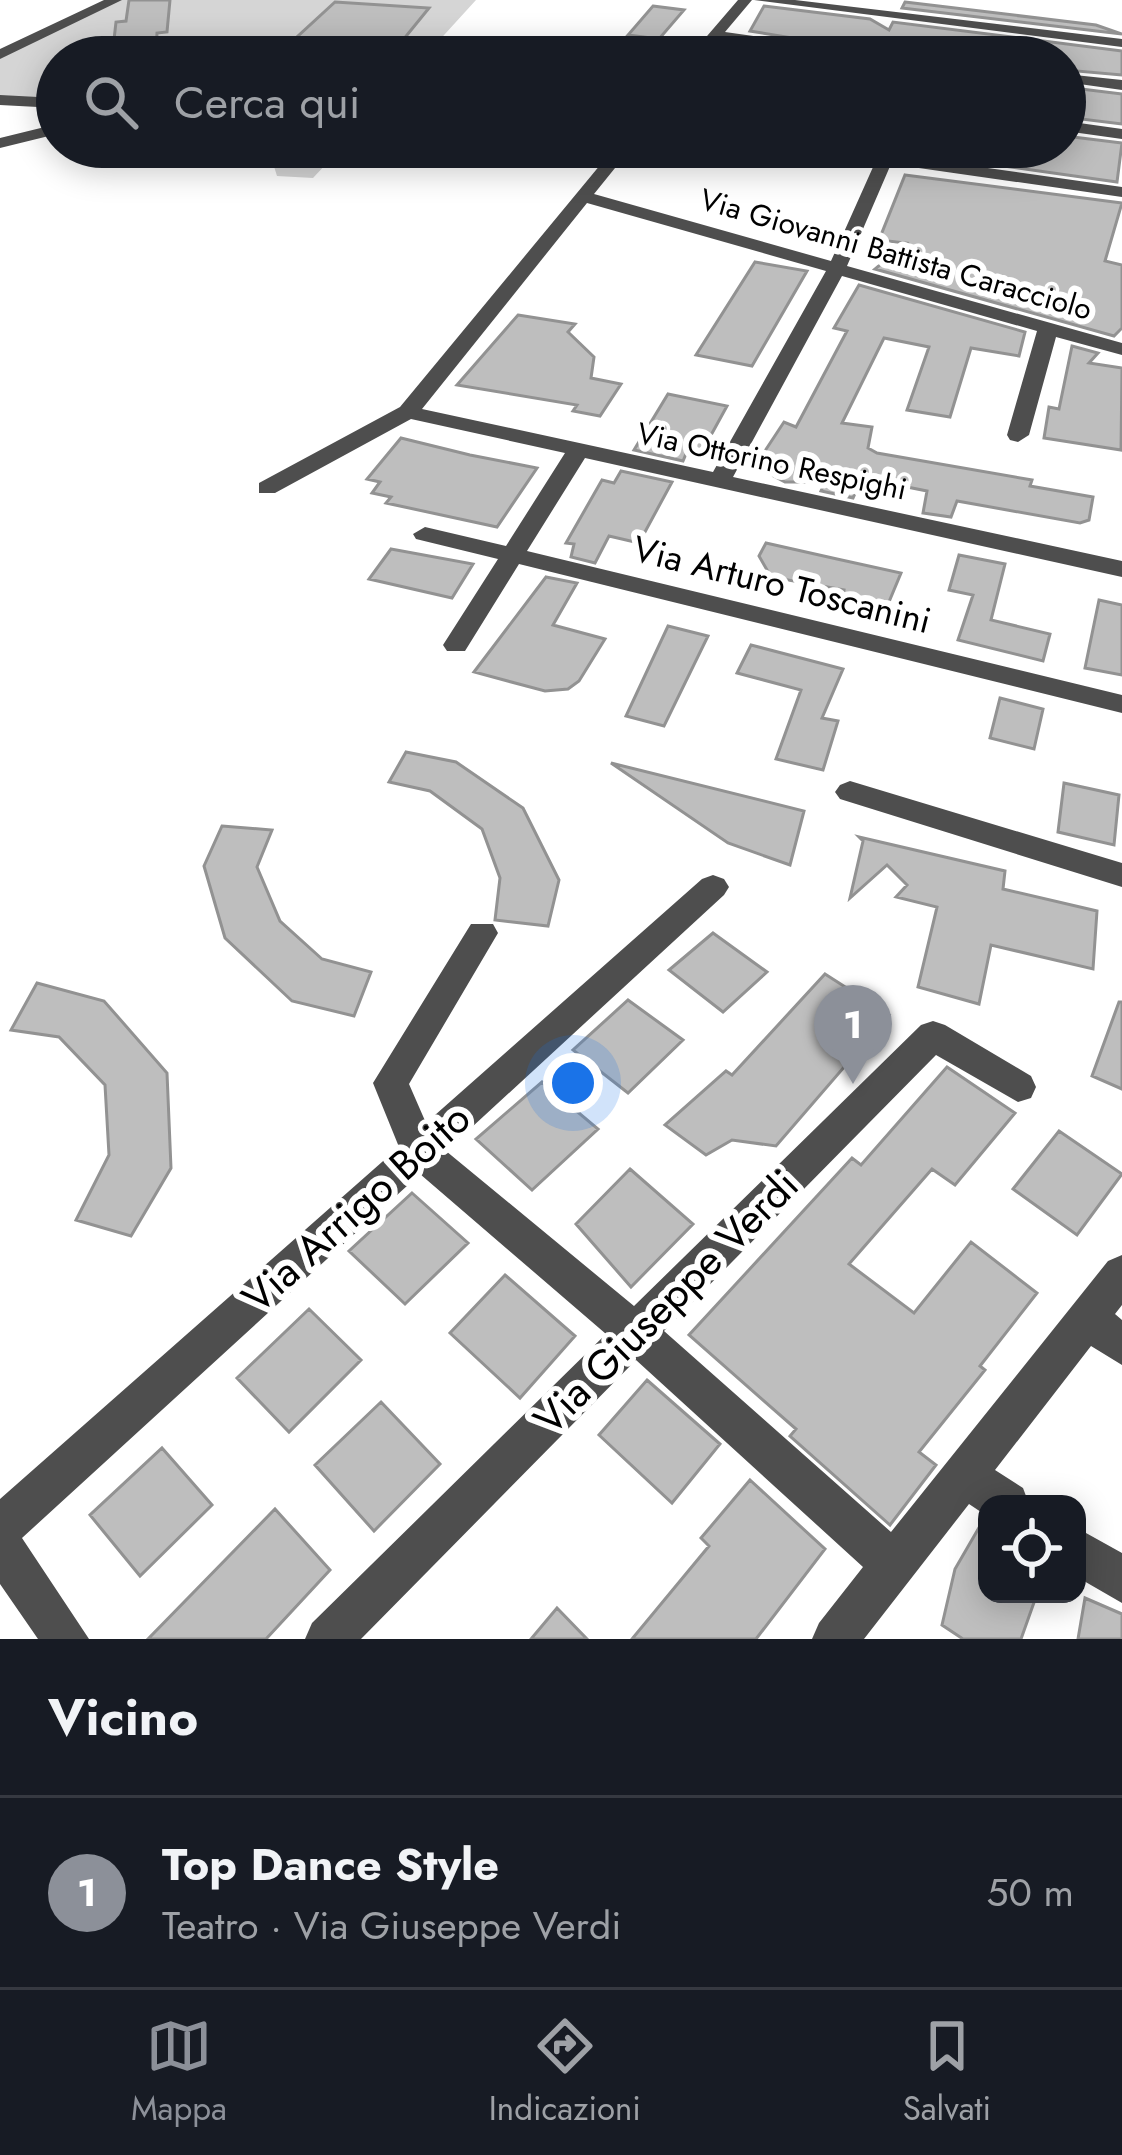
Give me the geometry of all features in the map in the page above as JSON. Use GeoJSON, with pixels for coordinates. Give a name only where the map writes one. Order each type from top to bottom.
{"type":"FeatureCollection","features":[{"type":"Feature","properties":{"kind":"street"},"geometry":{"type":"LineString","coordinates":[[41,36],[115,0]]}},
{"type":"Feature","properties":{"kind":"street"},"geometry":{"type":"LineString","coordinates":[[714,34],[745,0]]}},
{"type":"Feature","properties":{"kind":"street"},"geometry":{"type":"LineString","coordinates":[[760,0],[1063,36]]}},
{"type":"Feature","properties":{"kind":"street"},"geometry":{"type":"LineString","coordinates":[[714,34],[730,36]]}},
{"type":"Feature","properties":{"kind":"street"},"geometry":{"type":"LineString","coordinates":[[0,55],[36,39]]}},
{"type":"Feature","properties":{"kind":"street"},"geometry":{"type":"LineString","coordinates":[[1086,39],[1122,43]]}},
{"type":"Feature","properties":{"kind":"street"},"geometry":{"type":"LineString","coordinates":[[1086,106],[1122,85]]}},
{"type":"Feature","properties":{"kind":"street"},"geometry":{"type":"LineString","coordinates":[[0,100],[36,102]]}},
{"type":"Feature","properties":{"kind":"street"},"geometry":{"type":"LineString","coordinates":[[1086,112],[1122,134]]}},
{"type":"Feature","properties":{"kind":"street"},"geometry":{"type":"LineString","coordinates":[[0,142],[36,134]]}},
{"type":"Feature","properties":{"kind":"street"},"geometry":{"type":"LineString","coordinates":[[267,488],[408,412],[607,168]]}},
{"type":"Feature","properties":{"kind":"street"},"geometry":{"type":"LineString","coordinates":[[720,480],[837,268],[880,168]]}},
{"type":"Feature","properties":{"kind":"street"},"geometry":{"type":"LineString","coordinates":[[977,168],[1122,192]]}},
{"type":"Feature","properties":{"kind":"street","name":"Via Giovanni Battista Caracciolo"},"geometry":{"type":"LineString","coordinates":[[584,197],[1122,349]]}},
{"type":"Feature","properties":{"kind":"street"},"geometry":{"type":"LineString","coordinates":[[1018,435],[1048,328]]}},
{"type":"Feature","properties":{"kind":"street","name":"Via Ottorino Respighi"},"geometry":{"type":"LineString","coordinates":[[408,412],[1122,569]]}},
{"type":"Feature","properties":{"kind":"street"},"geometry":{"type":"LineString","coordinates":[[455,645],[579,449]]}},
{"type":"Feature","properties":{"kind":"street","name":"Via Arturo Toscanini"},"geometry":{"type":"LineString","coordinates":[[425,534],[1122,704]]}},
{"type":"Feature","properties":{"kind":"street"},"geometry":{"type":"LineString","coordinates":[[850,792],[1122,875]]}},
{"type":"Feature","properties":{"kind":"street","name":"Via Arrigo Boito"},"geometry":{"type":"LineString","coordinates":[[0,1529],[713,887]]}},
{"type":"Feature","properties":{"kind":"street"},"geometry":{"type":"LineString","coordinates":[[482,933],[391,1083],[419,1151],[635,1332],[894,1565]]}},
{"type":"Feature","properties":{"kind":"street","name":"Via Giuseppe Verdi"},"geometry":{"type":"LineString","coordinates":[[328,1639],[933,1035],[1018,1088]]}},
{"type":"Feature","properties":{"kind":"street"},"geometry":{"type":"LineString","coordinates":[[836,1639],[1122,1274]]}},
{"type":"Feature","properties":{"kind":"street"},"geometry":{"type":"LineString","coordinates":[[1087,1318],[1122,1345]]}},
{"type":"Feature","properties":{"kind":"street"},"geometry":{"type":"LineString","coordinates":[[964,1475],[994,1495]]}},
{"type":"Feature","properties":{"kind":"street"},"geometry":{"type":"LineString","coordinates":[[0,1545],[66,1639]]}},
{"type":"Feature","properties":{"kind":"street"},"geometry":{"type":"LineString","coordinates":[[1086,1556],[1122,1580]]}},
{"type":"Feature","properties":{"kind":"shaded area"},"geometry":{"type":"Polygon","coordinates":[[[113,0],[476,0],[443,36],[36,36],[36,104],[0,99],[0,51],[113,0]]]}},
{"type":"Feature","properties":{"kind":"shaded area"},"geometry":{"type":"Polygon","coordinates":[[[275,168],[322,168],[313,178],[277,176],[275,168]]]}},
{"type":"Feature","properties":{"kind":"building"},"geometry":{"type":"Polygon","coordinates":[[[129,0],[170,0],[167,32],[114,36],[116,22],[126,21],[129,0]]]}},
{"type":"Feature","properties":{"kind":"building"},"geometry":{"type":"Polygon","coordinates":[[[335,2],[429,8],[406,36],[298,36],[335,2]]]}},
{"type":"Feature","properties":{"kind":"building"},"geometry":{"type":"Polygon","coordinates":[[[905,2],[1096,25],[1122,34],[902,8],[905,2]]]}},
{"type":"Feature","properties":{"kind":"building"},"geometry":{"type":"Polygon","coordinates":[[[653,6],[684,10],[662,36],[628,35],[653,6]]]}},
{"type":"Feature","properties":{"kind":"building"},"geometry":{"type":"Polygon","coordinates":[[[764,6],[870,19],[889,30],[893,22],[1004,36],[780,36],[750,31],[764,6]]]}},
{"type":"Feature","properties":{"kind":"building"},"geometry":{"type":"Polygon","coordinates":[[[1086,46],[1122,51],[1122,75],[1086,72],[1086,46]]]}},
{"type":"Feature","properties":{"kind":"building"},"geometry":{"type":"Polygon","coordinates":[[[1086,90],[1122,94],[1122,124],[1086,120],[1086,90]]]}},
{"type":"Feature","properties":{"kind":"building"},"geometry":{"type":"Polygon","coordinates":[[[1086,139],[1122,143],[1117,182],[1017,168],[1086,168],[1086,139]]]}},
{"type":"Feature","properties":{"kind":"building"},"geometry":{"type":"Polygon","coordinates":[[[905,175],[1122,203],[1105,261],[1122,265],[1122,328],[1114,336],[875,269],[906,243],[879,240],[905,175]]]}},
{"type":"Feature","properties":{"kind":"building"},"geometry":{"type":"Polygon","coordinates":[[[755,262],[807,271],[752,366],[696,355],[755,262]]]}},
{"type":"Feature","properties":{"kind":"building"},"geometry":{"type":"Polygon","coordinates":[[[859,285],[1025,332],[1019,356],[971,348],[950,417],[907,410],[929,347],[884,338],[842,423],[872,427],[868,448],[877,453],[1032,480],[1030,486],[1093,497],[1089,520],[1080,523],[957,501],[951,517],[923,513],[927,491],[862,478],[853,498],[821,491],[825,482],[785,482],[755,466],[784,422],[796,427],[847,331],[834,328],[859,285]]]}},
{"type":"Feature","properties":{"kind":"building"},"geometry":{"type":"Polygon","coordinates":[[[518,315],[575,324],[568,332],[594,357],[591,378],[621,384],[600,416],[573,411],[577,405],[457,385],[518,315]]]}},
{"type":"Feature","properties":{"kind":"building"},"geometry":{"type":"Polygon","coordinates":[[[1072,346],[1098,353],[1089,363],[1122,368],[1121,450],[1044,438],[1049,407],[1059,409],[1072,346]]]}},
{"type":"Feature","properties":{"kind":"building"},"geometry":{"type":"Polygon","coordinates":[[[668,394],[727,406],[699,457],[686,454],[683,461],[634,450],[668,394]]]}},
{"type":"Feature","properties":{"kind":"building"},"geometry":{"type":"Polygon","coordinates":[[[401,438],[537,468],[497,527],[386,503],[391,497],[372,493],[380,482],[367,479],[401,438]]]}},
{"type":"Feature","properties":{"kind":"building"},"geometry":{"type":"Polygon","coordinates":[[[621,471],[672,482],[639,543],[609,536],[595,563],[571,557],[574,544],[566,543],[602,480],[614,483],[621,471]]]}},
{"type":"Feature","properties":{"kind":"building"},"geometry":{"type":"Polygon","coordinates":[[[766,543],[901,573],[886,609],[842,599],[844,590],[771,577],[759,556],[766,543]]]}},
{"type":"Feature","properties":{"kind":"building"},"geometry":{"type":"Polygon","coordinates":[[[391,549],[473,564],[452,598],[369,579],[391,549]]]}},
{"type":"Feature","properties":{"kind":"building"},"geometry":{"type":"Polygon","coordinates":[[[959,555],[1005,564],[991,620],[1050,634],[1043,661],[958,640],[973,595],[949,590],[959,555]]]}},
{"type":"Feature","properties":{"kind":"building"},"geometry":{"type":"Polygon","coordinates":[[[546,577],[577,583],[553,625],[605,639],[579,681],[568,689],[545,691],[474,672],[546,577]]]}},
{"type":"Feature","properties":{"kind":"building"},"geometry":{"type":"Polygon","coordinates":[[[1099,600],[1122,605],[1122,675],[1085,668],[1099,600]]]}},
{"type":"Feature","properties":{"kind":"building"},"geometry":{"type":"Polygon","coordinates":[[[668,626],[708,636],[664,726],[626,716],[668,626]]]}},
{"type":"Feature","properties":{"kind":"building"},"geometry":{"type":"Polygon","coordinates":[[[751,645],[843,669],[822,718],[838,721],[823,770],[776,759],[801,690],[737,673],[751,645]]]}},
{"type":"Feature","properties":{"kind":"building"},"geometry":{"type":"Polygon","coordinates":[[[1000,698],[1043,709],[1034,749],[990,738],[1000,698]]]}},
{"type":"Feature","properties":{"kind":"building"},"geometry":{"type":"Polygon","coordinates":[[[406,752],[456,762],[523,808],[559,880],[548,926],[495,920],[500,878],[482,829],[430,791],[389,782],[406,752]]]}},
{"type":"Feature","properties":{"kind":"building"},"geometry":{"type":"Polygon","coordinates":[[[611,763],[804,811],[790,865],[728,843],[611,763]]]}},
{"type":"Feature","properties":{"kind":"building"},"geometry":{"type":"Polygon","coordinates":[[[1064,783],[1119,795],[1114,845],[1058,832],[1064,783]]]}},
{"type":"Feature","properties":{"kind":"building"},"geometry":{"type":"Polygon","coordinates":[[[222,826],[272,830],[257,867],[280,921],[322,959],[371,972],[354,1016],[292,1001],[225,938],[204,866],[222,826]]]}},
{"type":"Feature","properties":{"kind":"building"},"geometry":{"type":"Polygon","coordinates":[[[859,837],[1005,871],[1003,889],[1097,911],[1093,969],[991,945],[979,1004],[918,987],[937,907],[896,897],[907,885],[887,865],[850,898],[863,841],[859,837]]]}},
{"type":"Feature","properties":{"kind":"building"},"geometry":{"type":"Polygon","coordinates":[[[713,933],[767,972],[723,1012],[669,970],[713,933]]]}},
{"type":"Feature","properties":{"kind":"building"},"geometry":{"type":"Polygon","coordinates":[[[825,974],[889,1015],[776,1146],[732,1140],[706,1155],[665,1125],[726,1071],[732,1075],[825,974]]]}},
{"type":"Feature","properties":{"kind":"building"},"geometry":{"type":"Polygon","coordinates":[[[37,983],[104,1001],[167,1073],[171,1168],[131,1236],[76,1220],[109,1155],[105,1085],[59,1037],[11,1030],[37,983]]]}},
{"type":"Feature","properties":{"kind":"building"},"geometry":{"type":"Polygon","coordinates":[[[628,1000],[683,1040],[628,1093],[573,1050],[628,1000]]]}},
{"type":"Feature","properties":{"kind":"building"},"geometry":{"type":"Polygon","coordinates":[[[1122,1002],[1122,1089],[1092,1076],[1122,1002]]]}},
{"type":"Feature","properties":{"kind":"building"},"geometry":{"type":"Polygon","coordinates":[[[947,1067],[1015,1113],[955,1185],[932,1169],[849,1264],[914,1313],[971,1242],[1037,1293],[980,1366],[985,1370],[919,1452],[936,1465],[890,1525],[790,1436],[796,1429],[689,1335],[852,1158],[861,1165],[947,1067]]]}},
{"type":"Feature","properties":{"kind":"building"},"geometry":{"type":"Polygon","coordinates":[[[542,1082],[598,1129],[532,1190],[476,1139],[542,1082]]]}},
{"type":"Feature","properties":{"kind":"building"},"geometry":{"type":"Polygon","coordinates":[[[1059,1131],[1122,1174],[1077,1235],[1013,1189],[1059,1131]]]}},
{"type":"Feature","properties":{"kind":"building"},"geometry":{"type":"Polygon","coordinates":[[[630,1169],[693,1224],[631,1287],[576,1224],[630,1169]]]}},
{"type":"Feature","properties":{"kind":"building"},"geometry":{"type":"Polygon","coordinates":[[[412,1193],[468,1243],[405,1304],[349,1251],[412,1193]]]}},
{"type":"Feature","properties":{"kind":"building"},"geometry":{"type":"Polygon","coordinates":[[[505,1275],[575,1336],[520,1398],[450,1333],[505,1275]]]}},
{"type":"Feature","properties":{"kind":"building"},"geometry":{"type":"Polygon","coordinates":[[[309,1309],[361,1360],[289,1432],[237,1378],[309,1309]]]}},
{"type":"Feature","properties":{"kind":"building"},"geometry":{"type":"Polygon","coordinates":[[[647,1380],[720,1444],[672,1503],[599,1435],[647,1380]]]}},
{"type":"Feature","properties":{"kind":"building"},"geometry":{"type":"Polygon","coordinates":[[[381,1402],[440,1464],[374,1531],[315,1465],[381,1402]]]}},
{"type":"Feature","properties":{"kind":"building"},"geometry":{"type":"Polygon","coordinates":[[[162,1448],[212,1505],[140,1576],[90,1515],[162,1448]]]}},
{"type":"Feature","properties":{"kind":"building"},"geometry":{"type":"Polygon","coordinates":[[[750,1480],[825,1549],[756,1639],[632,1639],[709,1546],[701,1538],[750,1480]]]}},
{"type":"Feature","properties":{"kind":"building"},"geometry":{"type":"Polygon","coordinates":[[[275,1509],[330,1570],[266,1639],[148,1639],[275,1509]]]}},
{"type":"Feature","properties":{"kind":"building"},"geometry":{"type":"Polygon","coordinates":[[[978,1529],[978,1603],[1034,1603],[1021,1639],[963,1639],[942,1625],[955,1569],[978,1529]]]}},
{"type":"Feature","properties":{"kind":"building"},"geometry":{"type":"Polygon","coordinates":[[[1086,1598],[1122,1614],[1122,1639],[1078,1639],[1086,1598]]]}},
{"type":"Feature","properties":{"kind":"building"},"geometry":{"type":"Polygon","coordinates":[[[557,1608],[587,1639],[531,1639],[557,1608]]]}},
{"type":"Feature","properties":{"kind":"place","name":"Top Dance Style"},"geometry":{"type":"Point","coordinates":[853,1084]}}]}
